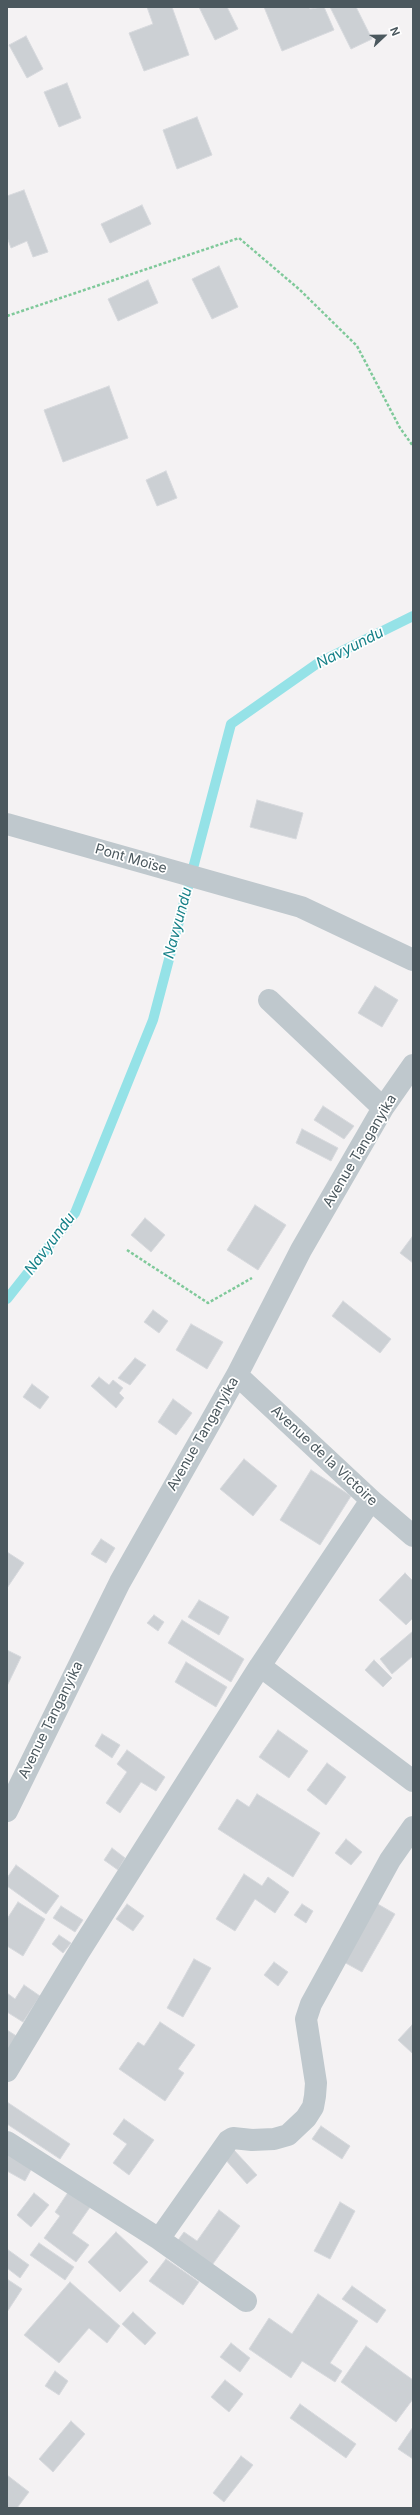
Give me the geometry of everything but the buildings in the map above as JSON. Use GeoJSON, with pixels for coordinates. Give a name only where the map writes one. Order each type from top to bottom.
{"type":"FeatureCollection","features":[{"type":"Feature","properties":{"kind":"street","name":"Pont Moïse"},"geometry":{"type":"LineString","coordinates":[[7,824],[301,907],[413,960]]}},
{"type":"Feature","properties":{"kind":"street"},"geometry":{"type":"LineString","coordinates":[[269,1000],[383,1108]]}},
{"type":"Feature","properties":{"kind":"street","name":"Avenue Tanganyika"},"geometry":{"type":"LineString","coordinates":[[7,1811],[120,1582],[237,1375],[301,1250],[383,1108],[413,1065]]}},
{"type":"Feature","properties":{"kind":"street","name":"Avenue de la Victoire"},"geometry":{"type":"LineString","coordinates":[[237,1375],[371,1500],[413,1536]]}},
{"type":"Feature","properties":{"kind":"street"},"geometry":{"type":"LineString","coordinates":[[7,2071],[78,1952],[260,1666],[371,1500]]}},
{"type":"Feature","properties":{"kind":"street"},"geometry":{"type":"LineString","coordinates":[[260,1666],[413,1781]]}},
{"type":"Feature","properties":{"kind":"street"},"geometry":{"type":"LineString","coordinates":[[159,2239],[228,2141],[233,2138],[252,2140],[274,2139],[288,2135],[306,2118],[312,2107],[316,2083],[306,2019],[311,2004],[390,1860],[413,1827]]}},
{"type":"Feature","properties":{"kind":"street"},"geometry":{"type":"LineString","coordinates":[[7,2142],[159,2239],[246,2301]]}},
{"type":"Feature","properties":{"kind":"path"},"geometry":{"type":"LineString","coordinates":[[7,316],[239,238],[300,290],[357,346],[400,428],[413,446]]}},
{"type":"Feature","properties":{"kind":"path"},"geometry":{"type":"LineString","coordinates":[[127,1250],[208,1303],[255,1276]]}},
{"type":"Feature","properties":{"kind":"waterway","name":"Navyundu"},"geometry":{"type":"LineString","coordinates":[[7,1299],[75,1213],[153,1020],[231,724],[318,663],[413,616]]}}]}
